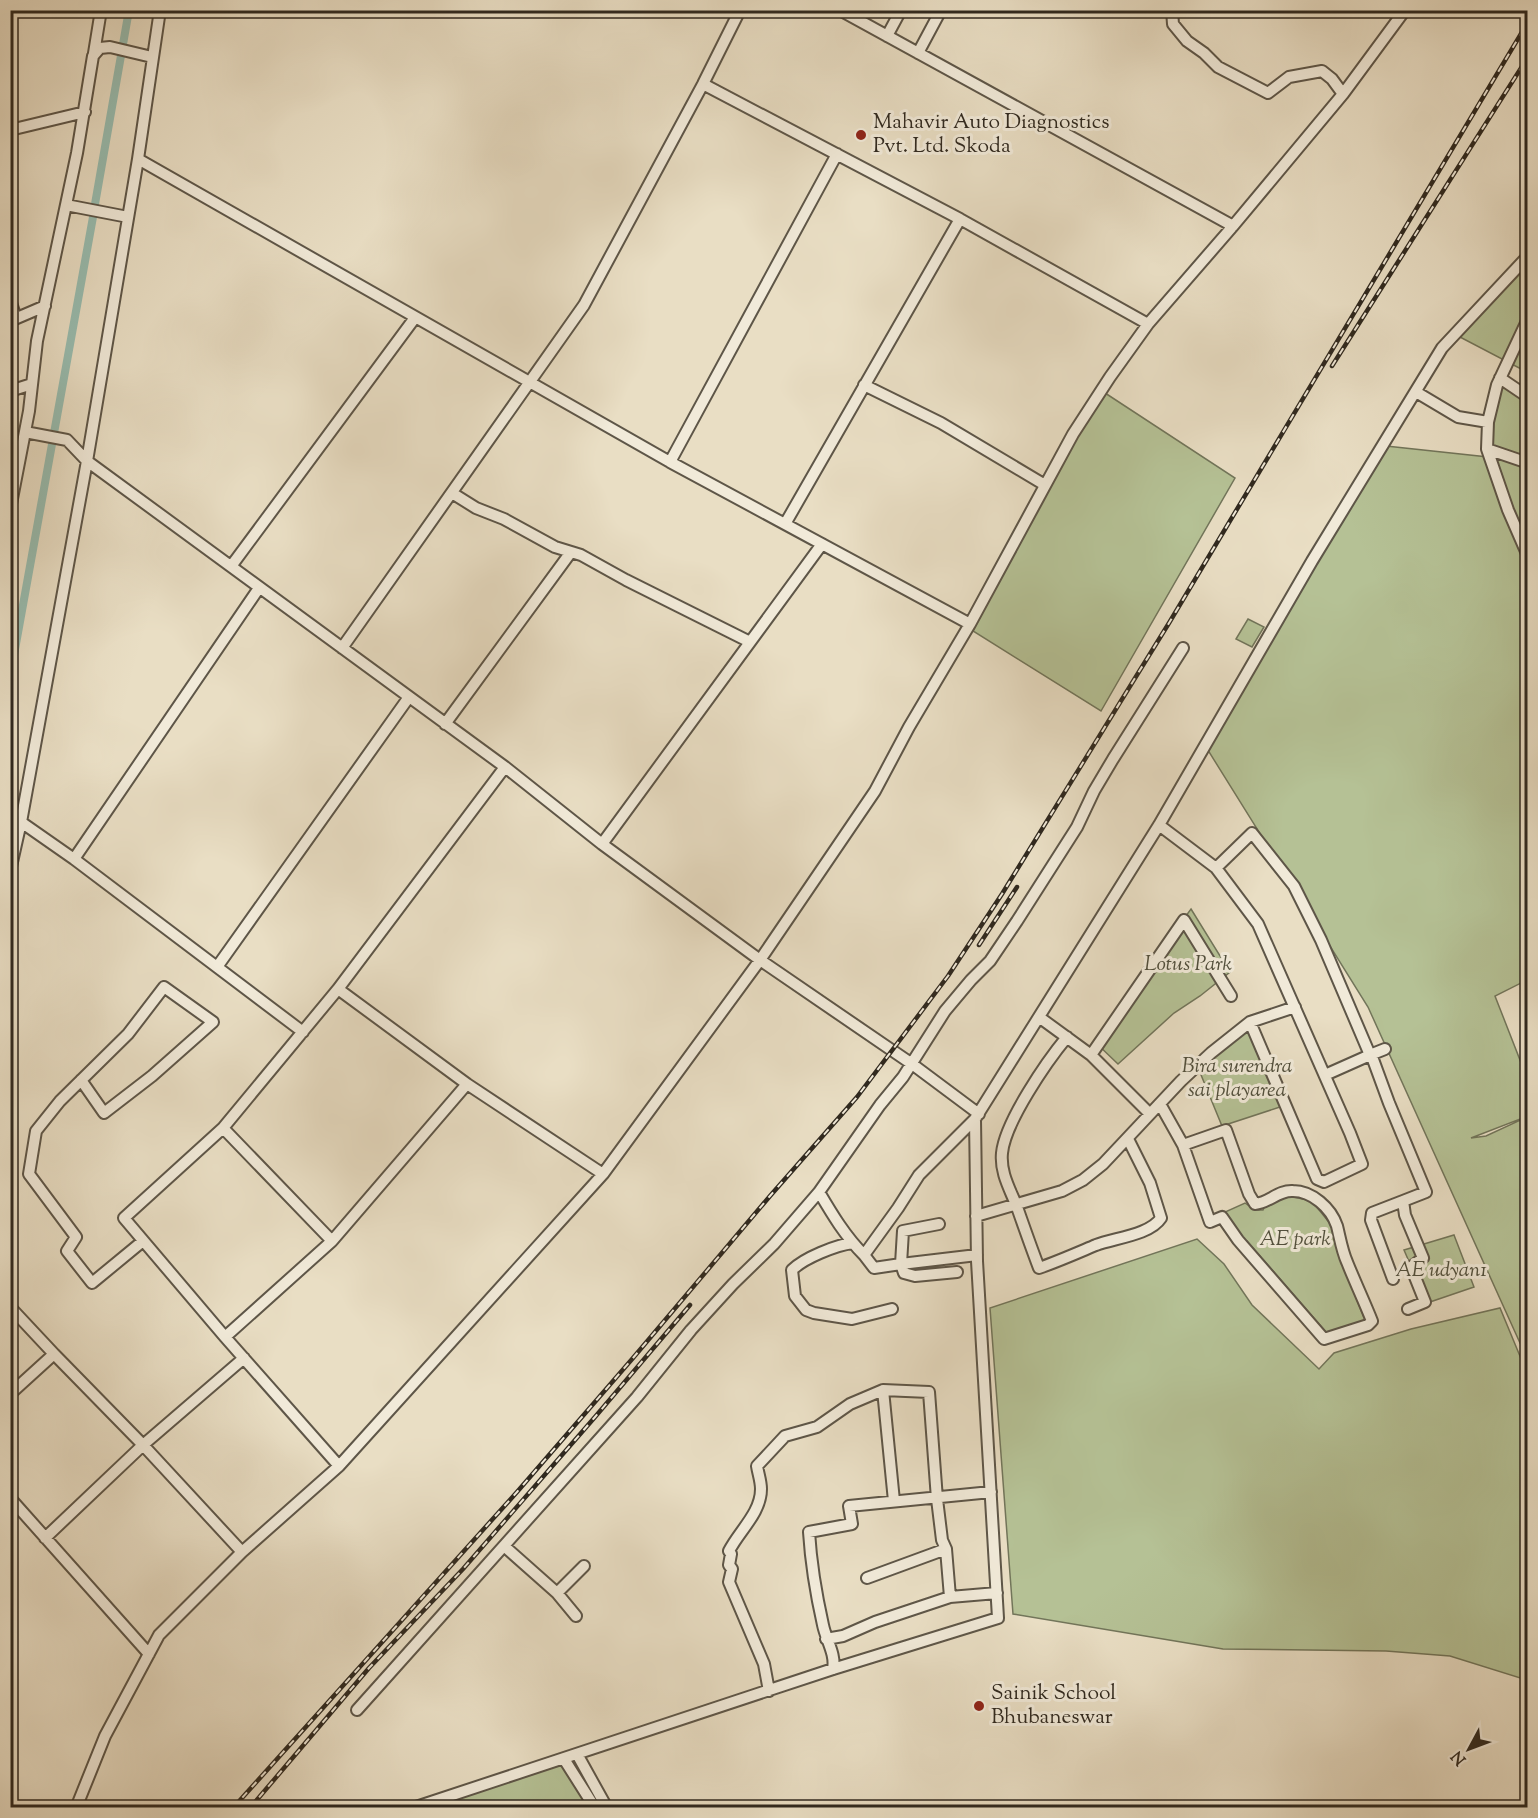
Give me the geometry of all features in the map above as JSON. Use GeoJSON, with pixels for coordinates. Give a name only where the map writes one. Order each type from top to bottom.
{"type":"FeatureCollection","features":[{"type":"Feature","properties":{"kind":"street"},"geometry":{"type":"LineString","coordinates":[[10,509],[25,432],[37,341],[85,112],[89,72],[101,10]]}},
{"type":"Feature","properties":{"kind":"street"},"geometry":{"type":"LineString","coordinates":[[11,865],[21,822],[87,461],[138,159],[160,10]]}},
{"type":"Feature","properties":{"kind":"street"},"geometry":{"type":"LineString","coordinates":[[342,648],[584,305],[703,84],[740,10]]}},
{"type":"Feature","properties":{"kind":"street"},"geometry":{"type":"LineString","coordinates":[[840,10],[1233,226]]}},
{"type":"Feature","properties":{"kind":"street"},"geometry":{"type":"LineString","coordinates":[[887,36],[900,10]]}},
{"type":"Feature","properties":{"kind":"street"},"geometry":{"type":"LineString","coordinates":[[918,53],[941,10]]}},
{"type":"Feature","properties":{"kind":"street"},"geometry":{"type":"LineString","coordinates":[[1172,10],[1173,24],[1188,41],[1218,67],[1258,89],[1268,93],[1290,77],[1322,71],[1332,79],[1343,94]]}},
{"type":"Feature","properties":{"kind":"street"},"geometry":{"type":"LineString","coordinates":[[76,1808],[105,1736],[159,1635],[242,1552],[339,1466],[603,1174],[760,960],[875,791],[909,727],[970,624],[1073,434],[1110,377],[1148,324],[1343,94],[1405,10]]}},
{"type":"Feature","properties":{"kind":"street"},"geometry":{"type":"LineString","coordinates":[[94,53],[100,48],[110,47],[153,57]]}},
{"type":"Feature","properties":{"kind":"street"},"geometry":{"type":"LineString","coordinates":[[703,84],[960,219],[1148,324]]}},
{"type":"Feature","properties":{"kind":"street"},"geometry":{"type":"LineString","coordinates":[[10,130],[85,112]]}},
{"type":"Feature","properties":{"kind":"street"},"geometry":{"type":"LineString","coordinates":[[670,462],[837,154]]}},
{"type":"Feature","properties":{"kind":"street"},"geometry":{"type":"LineString","coordinates":[[138,159],[414,319],[670,462],[970,624]]}},
{"type":"Feature","properties":{"kind":"street"},"geometry":{"type":"LineString","coordinates":[[66,205],[128,217]]}},
{"type":"Feature","properties":{"kind":"street"},"geometry":{"type":"LineString","coordinates":[[785,524],[960,219]]}},
{"type":"Feature","properties":{"kind":"street"},"geometry":{"type":"LineString","coordinates":[[864,1255],[919,1175],[977,1116],[1159,825],[1312,561],[1442,348],[1527,256]]}},
{"type":"Feature","properties":{"kind":"street"},"geometry":{"type":"LineString","coordinates":[[10,300],[13,320],[45,306]]}},
{"type":"Feature","properties":{"kind":"street"},"geometry":{"type":"LineString","coordinates":[[232,566],[414,319]]}},
{"type":"Feature","properties":{"kind":"street"},"geometry":{"type":"LineString","coordinates":[[1527,319],[1500,378],[1488,422],[1487,449],[1527,556]]}},
{"type":"Feature","properties":{"kind":"street"},"geometry":{"type":"LineString","coordinates":[[1500,378],[1527,397]]}},
{"type":"Feature","properties":{"kind":"street"},"geometry":{"type":"LineString","coordinates":[[10,391],[32,384]]}},
{"type":"Feature","properties":{"kind":"street"},"geometry":{"type":"LineString","coordinates":[[864,385],[941,423],[1045,485]]}},
{"type":"Feature","properties":{"kind":"street"},"geometry":{"type":"LineString","coordinates":[[1416,392],[1458,417],[1488,422]]}},
{"type":"Feature","properties":{"kind":"street"},"geometry":{"type":"LineString","coordinates":[[25,432],[68,440],[87,461],[505,767],[602,844],[760,960],[912,1064],[977,1116]]}},
{"type":"Feature","properties":{"kind":"street"},"geometry":{"type":"LineString","coordinates":[[1487,449],[1527,463]]}},
{"type":"Feature","properties":{"kind":"street"},"geometry":{"type":"LineString","coordinates":[[452,493],[476,508],[504,519],[555,547],[581,555],[750,642]]}},
{"type":"Feature","properties":{"kind":"street"},"geometry":{"type":"LineString","coordinates":[[602,844],[822,544]]}},
{"type":"Feature","properties":{"kind":"street"},"geometry":{"type":"LineString","coordinates":[[445,724],[571,552]]}},
{"type":"Feature","properties":{"kind":"street"},"geometry":{"type":"LineString","coordinates":[[74,859],[259,588]]}},
{"type":"Feature","properties":{"kind":"street"},"geometry":{"type":"LineString","coordinates":[[357,1710],[637,1396],[691,1330],[774,1244],[819,1192],[912,1064],[945,1011],[970,980],[990,961],[1017,921],[1077,827],[1094,791],[1183,648]]}},
{"type":"Feature","properties":{"kind":"street"},"geometry":{"type":"LineString","coordinates":[[217,967],[409,697]]}},
{"type":"Feature","properties":{"kind":"street"},"geometry":{"type":"LineString","coordinates":[[339,1466],[124,1218],[223,1128],[338,989],[505,767]]}},
{"type":"Feature","properties":{"kind":"street"},"geometry":{"type":"LineString","coordinates":[[21,822],[74,859],[303,1032]]}},
{"type":"Feature","properties":{"kind":"street"},"geometry":{"type":"LineString","coordinates":[[1159,825],[1216,868],[1258,924],[1362,1164],[1324,1182],[1317,1179],[1250,1022]]}},
{"type":"Feature","properties":{"kind":"street"},"geometry":{"type":"LineString","coordinates":[[1216,868],[1252,833],[1274,858],[1299,895],[1371,1055],[1426,1192],[1372,1213],[1371,1220],[1393,1279]]}},
{"type":"Feature","properties":{"kind":"street"},"geometry":{"type":"LineString","coordinates":[[1091,1055],[1184,920],[1231,996]]}},
{"type":"Feature","properties":{"kind":"street"},"geometry":{"type":"LineString","coordinates":[[81,1080],[104,1113],[152,1077],[213,1022],[164,987],[128,1034],[81,1080],[60,1101],[36,1131],[29,1174],[76,1237],[67,1251],[92,1283],[143,1241]]}},
{"type":"Feature","properties":{"kind":"street"},"geometry":{"type":"LineString","coordinates":[[338,989],[468,1084],[603,1174]]}},
{"type":"Feature","properties":{"kind":"street"},"geometry":{"type":"LineString","coordinates":[[976,1216],[1062,1191],[1083,1180],[1103,1164],[1211,1053],[1250,1022],[1295,1007]]}},
{"type":"Feature","properties":{"kind":"street"},"geometry":{"type":"LineString","coordinates":[[1039,1017],[1091,1055],[1150,1114]]}},
{"type":"Feature","properties":{"kind":"street"},"geometry":{"type":"LineString","coordinates":[[1067,1037],[1050,1057],[1009,1129],[1002,1153],[1004,1175],[1039,1268],[1098,1244],[1120,1239],[1157,1224],[1161,1218],[1150,1183],[1128,1139]]}},
{"type":"Feature","properties":{"kind":"street"},"geometry":{"type":"LineString","coordinates":[[1325,1075],[1384,1049]]}},
{"type":"Feature","properties":{"kind":"street"},"geometry":{"type":"LineString","coordinates":[[225,1337],[332,1241],[468,1084]]}},
{"type":"Feature","properties":{"kind":"street"},"geometry":{"type":"LineString","coordinates":[[1160,1104],[1183,1145],[1210,1222],[1222,1217],[1238,1240],[1324,1339],[1368,1325],[1372,1321],[1360,1288],[1346,1261],[1336,1224],[1315,1197],[1296,1191],[1284,1191],[1263,1203],[1254,1204],[1226,1130],[1183,1145]]}},
{"type":"Feature","properties":{"kind":"street"},"geometry":{"type":"LineString","coordinates":[[412,1808],[833,1669],[998,1618],[977,1255],[977,1116]]}},
{"type":"Feature","properties":{"kind":"street"},"geometry":{"type":"LineString","coordinates":[[223,1128],[332,1241]]}},
{"type":"Feature","properties":{"kind":"street"},"geometry":{"type":"LineString","coordinates":[[819,1192],[853,1243],[873,1268],[977,1255]]}},
{"type":"Feature","properties":{"kind":"street"},"geometry":{"type":"LineString","coordinates":[[1403,1201],[1405,1215],[1423,1258],[1411,1267],[1425,1302],[1408,1310]]}},
{"type":"Feature","properties":{"kind":"street"},"geometry":{"type":"LineString","coordinates":[[888,1223],[903,1231],[939,1224]]}},
{"type":"Feature","properties":{"kind":"street"},"geometry":{"type":"LineString","coordinates":[[903,1231],[901,1264],[904,1273],[915,1276],[957,1272]]}},
{"type":"Feature","properties":{"kind":"street"},"geometry":{"type":"LineString","coordinates":[[853,1243],[842,1244],[795,1266],[792,1270],[795,1296],[806,1310],[840,1318],[852,1319],[892,1309]]}},
{"type":"Feature","properties":{"kind":"street"},"geometry":{"type":"LineString","coordinates":[[10,1307],[242,1552]]}},
{"type":"Feature","properties":{"kind":"street"},"geometry":{"type":"LineString","coordinates":[[10,1394],[54,1354]]}},
{"type":"Feature","properties":{"kind":"street"},"geometry":{"type":"LineString","coordinates":[[45,1538],[143,1445],[244,1358]]}},
{"type":"Feature","properties":{"kind":"street"},"geometry":{"type":"LineString","coordinates":[[884,1390],[894,1501]]}},
{"type":"Feature","properties":{"kind":"street"},"geometry":{"type":"LineString","coordinates":[[769,1691],[764,1664],[729,1582],[732,1569],[729,1565],[731,1554],[729,1551],[760,1498],[758,1466],[786,1436],[817,1427],[850,1404],[884,1390],[929,1392],[937,1499],[942,1540],[946,1549],[950,1597]]}},
{"type":"Feature","properties":{"kind":"street"},"geometry":{"type":"LineString","coordinates":[[833,1669],[835,1659],[826,1639],[811,1560],[809,1532],[852,1524],[849,1506],[991,1492]]}},
{"type":"Feature","properties":{"kind":"street"},"geometry":{"type":"LineString","coordinates":[[10,1498],[149,1654]]}},
{"type":"Feature","properties":{"kind":"street"},"geometry":{"type":"LineString","coordinates":[[504,1546],[557,1593],[576,1616]]}},
{"type":"Feature","properties":{"kind":"street"},"geometry":{"type":"LineString","coordinates":[[867,1578],[946,1549]]}},
{"type":"Feature","properties":{"kind":"street"},"geometry":{"type":"LineString","coordinates":[[557,1593],[584,1566]]}},
{"type":"Feature","properties":{"kind":"street"},"geometry":{"type":"LineString","coordinates":[[826,1639],[843,1636],[876,1622],[950,1597],[997,1593]]}},
{"type":"Feature","properties":{"kind":"street"},"geometry":{"type":"LineString","coordinates":[[577,1754],[607,1808]]}},
{"type":"Feature","properties":{"kind":"street"},"geometry":{"type":"LineString","coordinates":[[564,1759],[595,1808]]}},
{"type":"Feature","properties":{"kind":"green space"},"geometry":{"type":"Polygon","coordinates":[[[1527,262],[1528,360],[1523,370],[1458,336],[1527,262]]]}},
{"type":"Feature","properties":{"kind":"green space"},"geometry":{"type":"Polygon","coordinates":[[[1500,378],[1527,398],[1528,555],[1487,449],[1500,378]]]}},
{"type":"Feature","properties":{"kind":"green space"},"geometry":{"type":"Polygon","coordinates":[[[1102,391],[1235,478],[1101,711],[973,631],[1071,441],[1102,391]]]}},
{"type":"Feature","properties":{"kind":"green space"},"geometry":{"type":"Polygon","coordinates":[[[1386,446],[1488,457],[1527,556],[1527,980],[1495,996],[1527,1078],[1528,1116],[1471,1138],[1486,1136],[1527,1117],[1528,1335],[1520,1343],[1368,1007],[1206,747],[1247,674],[1295,601],[1386,446]]]}},
{"type":"Feature","properties":{"kind":"green space"},"geometry":{"type":"Polygon","coordinates":[[[1248,619],[1264,627],[1252,647],[1236,639],[1248,619]]]}},
{"type":"Feature","properties":{"kind":"green space","name":"Lotus Park"},"geometry":{"type":"Polygon","coordinates":[[[1191,909],[1230,972],[1174,1013],[1118,1064],[1096,1043],[1142,975],[1191,909]]]}},
{"type":"Feature","properties":{"kind":"green space","name":"Bira surendra sai playarea"},"geometry":{"type":"Polygon","coordinates":[[[1249,1027],[1283,1106],[1222,1126],[1199,1070],[1249,1027]]]}},
{"type":"Feature","properties":{"kind":"green space","name":"AE park"},"geometry":{"type":"Polygon","coordinates":[[[1289,1196],[1312,1201],[1332,1226],[1343,1266],[1365,1320],[1327,1333],[1247,1241],[1242,1244],[1225,1212],[1245,1203],[1255,1210],[1263,1210],[1267,1201],[1289,1196]]]}},
{"type":"Feature","properties":{"kind":"green space","name":"AE udyan1"},"geometry":{"type":"Polygon","coordinates":[[[1454,1235],[1474,1287],[1427,1303],[1404,1250],[1454,1235]]]}},
{"type":"Feature","properties":{"kind":"green space"},"geometry":{"type":"Polygon","coordinates":[[[1197,1239],[1224,1264],[1252,1305],[1319,1369],[1334,1353],[1411,1329],[1500,1308],[1527,1373],[1527,1680],[1450,1656],[1386,1651],[1223,1649],[1013,1614],[990,1308],[1197,1239]]]}},
{"type":"Feature","properties":{"kind":"green space"},"geometry":{"type":"Polygon","coordinates":[[[569,1761],[598,1807],[462,1807],[454,1796],[569,1761]]]}},
{"type":"Feature","properties":{"kind":"waterway"},"geometry":{"type":"LineString","coordinates":[[95,204],[129,10]]}},
{"type":"Feature","properties":{"kind":"waterway"},"geometry":{"type":"LineString","coordinates":[[10,677],[93,217]]}},
{"type":"Feature","properties":{"kind":"railway"},"geometry":{"type":"LineString","coordinates":[[233,1808],[517,1492],[633,1358],[857,1097],[948,976],[1002,894],[1169,623],[1528,22]]}},
{"type":"Feature","properties":{"kind":"railway"},"geometry":{"type":"LineString","coordinates":[[1332,366],[1528,57]]}},
{"type":"Feature","properties":{"kind":"railway"},"geometry":{"type":"LineString","coordinates":[[979,945],[1017,887]]}},
{"type":"Feature","properties":{"kind":"railway"},"geometry":{"type":"LineString","coordinates":[[250,1808],[369,1668],[463,1569],[690,1305]]}},
{"type":"Feature","properties":{"kind":"place","name":"Mahavir Auto Diagnostics Pvt. Ltd. Skoda"},"geometry":{"type":"Point","coordinates":[861,135]}},
{"type":"Feature","properties":{"kind":"place","name":"Sainik School Bhubaneswar"},"geometry":{"type":"Point","coordinates":[979,1706]}}]}
